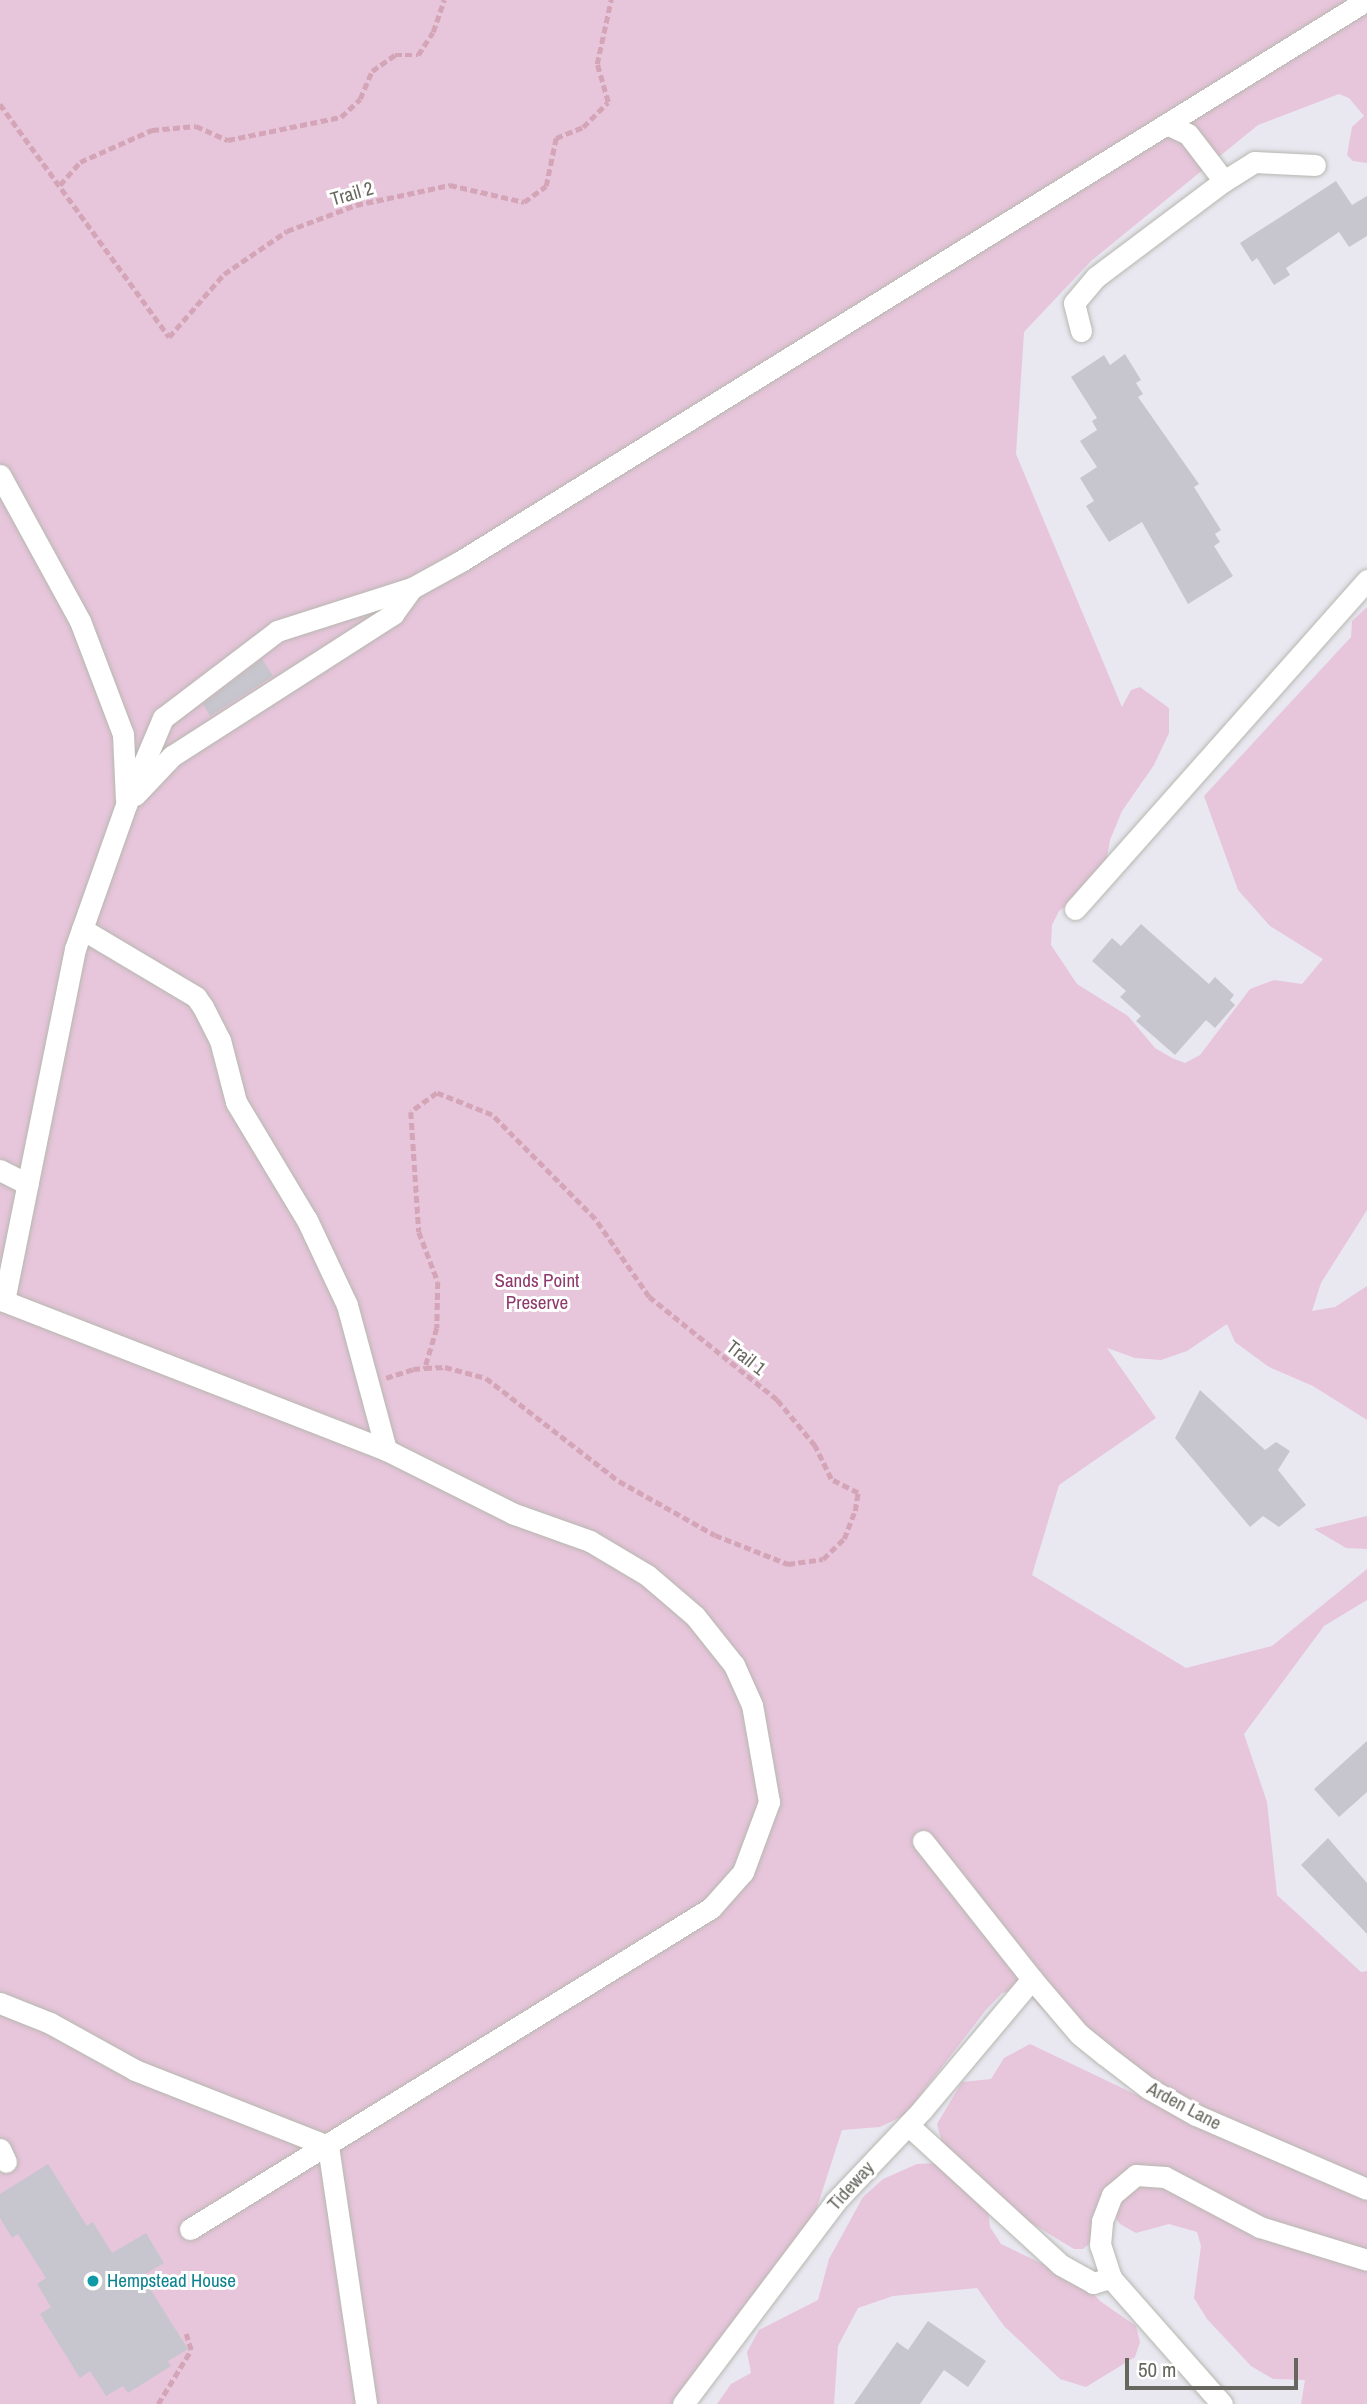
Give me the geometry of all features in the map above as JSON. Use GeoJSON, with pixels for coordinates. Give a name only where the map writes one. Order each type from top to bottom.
{"type":"FeatureCollection","features":[{"type":"Feature","properties":{"kind":"street"},"geometry":{"type":"LineString","coordinates":[[190,2229],[711,1908],[743,1872],[769,1802],[752,1705],[734,1665],[695,1616],[647,1575],[590,1541],[512,1513],[386,1450],[2,1301],[82,929],[126,805],[163,718],[277,631],[412,588],[1167,124],[1362,9]]}},
{"type":"Feature","properties":{"kind":"street"},"geometry":{"type":"LineString","coordinates":[[1167,124],[1188,134],[1224,181]]}},
{"type":"Feature","properties":{"kind":"street"},"geometry":{"type":"LineString","coordinates":[[1081,331],[1074,303],[1096,277],[1224,181],[1254,162],[1315,165]]}},
{"type":"Feature","properties":{"kind":"street"},"geometry":{"type":"LineString","coordinates":[[0,475],[80,621],[123,734],[126,805]]}},
{"type":"Feature","properties":{"kind":"street"},"geometry":{"type":"LineString","coordinates":[[1075,909],[1367,580]]}},
{"type":"Feature","properties":{"kind":"street"},"geometry":{"type":"LineString","coordinates":[[126,805],[172,757],[393,614],[412,588]]}},
{"type":"Feature","properties":{"kind":"street"},"geometry":{"type":"LineString","coordinates":[[82,929],[196,997],[203,1007],[220,1040],[245,1121],[307,1220],[347,1305],[386,1450]]}},
{"type":"Feature","properties":{"kind":"street"},"geometry":{"type":"LineString","coordinates":[[0,1170],[28,1184]]}},
{"type":"Feature","properties":{"kind":"street","name":"Arden Lane"},"geometry":{"type":"LineString","coordinates":[[923,1841],[1079,2034],[1148,2088],[1196,2115],[1367,2189]]}},
{"type":"Feature","properties":{"kind":"street","name":"Tideway"},"geometry":{"type":"LineString","coordinates":[[683,2404],[835,2202],[908,2125],[1032,1979]]}},
{"type":"Feature","properties":{"kind":"street"},"geometry":{"type":"LineString","coordinates":[[0,2003],[50,2023],[135,2070],[328,2146]]}},
{"type":"Feature","properties":{"kind":"street"},"geometry":{"type":"LineString","coordinates":[[908,2125],[1061,2265],[1093,2283],[1111,2278]]}},
{"type":"Feature","properties":{"kind":"street"},"geometry":{"type":"LineString","coordinates":[[328,2146],[366,2404]]}},
{"type":"Feature","properties":{"kind":"street"},"geometry":{"type":"LineString","coordinates":[[1222,2404],[1111,2278],[1100,2245],[1102,2221],[1112,2195],[1136,2175],[1165,2177],[1260,2227],[1367,2260]]}},
{"type":"Feature","properties":{"kind":"path"},"geometry":{"type":"LineString","coordinates":[[60,186],[80,162],[152,130],[195,126],[228,140],[341,117],[360,99],[372,71],[395,55],[418,55],[433,32],[444,0]]}},
{"type":"Feature","properties":{"kind":"path","name":"Trail 2"},"geometry":{"type":"LineString","coordinates":[[0,104],[169,337],[225,274],[287,231],[356,205],[450,185],[524,202],[546,187],[556,138],[583,127],[608,102],[597,64],[611,0]]}},
{"type":"Feature","properties":{"kind":"path","name":"Trail 1"},"geometry":{"type":"LineString","coordinates":[[368,1384],[425,1368],[445,1367],[486,1378],[618,1481],[715,1535],[788,1564],[823,1559],[844,1539],[855,1511],[858,1493],[831,1479],[815,1446],[777,1400],[649,1297],[595,1219],[492,1115],[437,1093],[411,1112],[419,1232],[438,1282],[437,1328],[425,1368]]}},
{"type":"Feature","properties":{"kind":"path"},"geometry":{"type":"LineString","coordinates":[[158,2404],[191,2350],[186,2334]]}},
{"type":"Feature","properties":{"kind":"green space","name":"Sands Point Preserve"},"geometry":{"type":"Polygon","coordinates":[[[0,0],[1367,0],[1367,163],[1353,161],[1347,155],[1352,127],[1364,116],[1349,98],[1339,94],[1258,125],[1091,261],[1024,332],[1016,454],[1122,707],[1131,690],[1140,687],[1169,708],[1169,733],[1154,765],[1122,811],[1110,840],[1103,880],[1059,911],[1052,925],[1051,945],[1077,984],[1128,1016],[1155,1048],[1172,1058],[1185,1063],[1200,1055],[1250,989],[1274,980],[1302,984],[1323,959],[1270,926],[1238,890],[1204,796],[1351,637],[1352,621],[1367,607],[1367,1210],[1321,1283],[1312,1311],[1335,1307],[1367,1286],[1367,1420],[1313,1386],[1269,1367],[1235,1342],[1227,1324],[1187,1351],[1161,1360],[1135,1358],[1107,1348],[1156,1418],[1059,1485],[1032,1575],[1186,1668],[1272,1646],[1367,1569],[1367,1600],[1324,1626],[1244,1734],[1267,1802],[1277,1895],[1361,1972],[1367,1971],[1367,2404],[1301,2404],[1305,2380],[1273,2379],[1251,2366],[1207,2319],[1194,2298],[1201,2246],[1197,2232],[1169,2224],[1136,2233],[1120,2224],[1104,2202],[1093,2240],[1083,2249],[1074,2249],[1031,2223],[988,2209],[990,2227],[1001,2244],[1083,2283],[1100,2301],[1136,2326],[1140,2342],[1135,2357],[1086,2387],[1060,2379],[1004,2326],[977,2288],[893,2296],[858,2308],[838,2346],[834,2404],[717,2404],[731,2384],[751,2373],[747,2352],[759,2330],[818,2300],[829,2259],[863,2197],[883,2179],[917,2164],[936,2163],[942,2143],[937,2124],[962,2082],[991,2079],[1004,2058],[1030,2044],[1141,2097],[1072,2040],[1031,1997],[1011,1991],[1002,1993],[985,2011],[905,2115],[880,2127],[842,2130],[812,2223],[675,2404],[0,2404],[0,0]]]}},
{"type":"Feature","properties":{"kind":"green space"},"geometry":{"type":"Polygon","coordinates":[[[1367,1516],[1367,1549],[1346,1548],[1314,1529],[1367,1516]]]}},
{"type":"Feature","properties":{"kind":"building"},"geometry":{"type":"Polygon","coordinates":[[[1336,181],[1352,205],[1367,196],[1367,236],[1349,247],[1339,232],[1286,268],[1290,275],[1274,285],[1257,258],[1252,262],[1240,243],[1336,181]]]}},
{"type":"Feature","properties":{"kind":"building"},"geometry":{"type":"Polygon","coordinates":[[[1125,354],[1141,380],[1136,383],[1143,394],[1138,397],[1199,484],[1194,487],[1221,530],[1215,534],[1220,542],[1214,546],[1233,576],[1188,604],[1142,522],[1109,542],[1086,506],[1094,501],[1080,478],[1097,467],[1080,441],[1097,430],[1092,421],[1097,418],[1071,377],[1104,355],[1110,365],[1125,354]]]}},
{"type":"Feature","properties":{"kind":"building"},"geometry":{"type":"Polygon","coordinates":[[[262,659],[273,676],[210,716],[203,704],[262,659]]]}},
{"type":"Feature","properties":{"kind":"building"},"geometry":{"type":"Polygon","coordinates":[[[1141,924],[1209,984],[1215,977],[1234,995],[1230,1000],[1235,1005],[1215,1028],[1206,1020],[1175,1055],[1136,1021],[1141,1016],[1120,997],[1126,991],[1092,961],[1112,938],[1121,946],[1141,924]]]}},
{"type":"Feature","properties":{"kind":"building"},"geometry":{"type":"Polygon","coordinates":[[[1200,1390],[1265,1450],[1276,1442],[1290,1451],[1278,1470],[1306,1505],[1279,1527],[1263,1516],[1250,1527],[1175,1438],[1200,1390]]]}},
{"type":"Feature","properties":{"kind":"building"},"geometry":{"type":"Polygon","coordinates":[[[1367,1741],[1367,1792],[1339,1817],[1314,1789],[1367,1741]]]}},
{"type":"Feature","properties":{"kind":"building"},"geometry":{"type":"Polygon","coordinates":[[[1328,1838],[1367,1883],[1367,1934],[1301,1865],[1328,1838]]]}},
{"type":"Feature","properties":{"kind":"building","name":"Hempstead House"},"geometry":{"type":"Polygon","coordinates":[[[48,2164],[87,2226],[93,2222],[112,2253],[146,2233],[164,2263],[142,2276],[188,2349],[168,2361],[171,2366],[128,2393],[123,2386],[106,2396],[90,2371],[80,2378],[40,2314],[51,2307],[37,2284],[46,2278],[18,2234],[12,2238],[0,2218],[0,2194],[48,2164]]]}},
{"type":"Feature","properties":{"kind":"building"},"geometry":{"type":"Polygon","coordinates":[[[928,2321],[986,2361],[968,2387],[944,2370],[920,2404],[854,2404],[897,2342],[908,2350],[928,2321]]]}},
{"type":"Feature","properties":{"kind":"place","name":"Hempstead House"},"geometry":{"type":"Point","coordinates":[93,2281]}}]}
